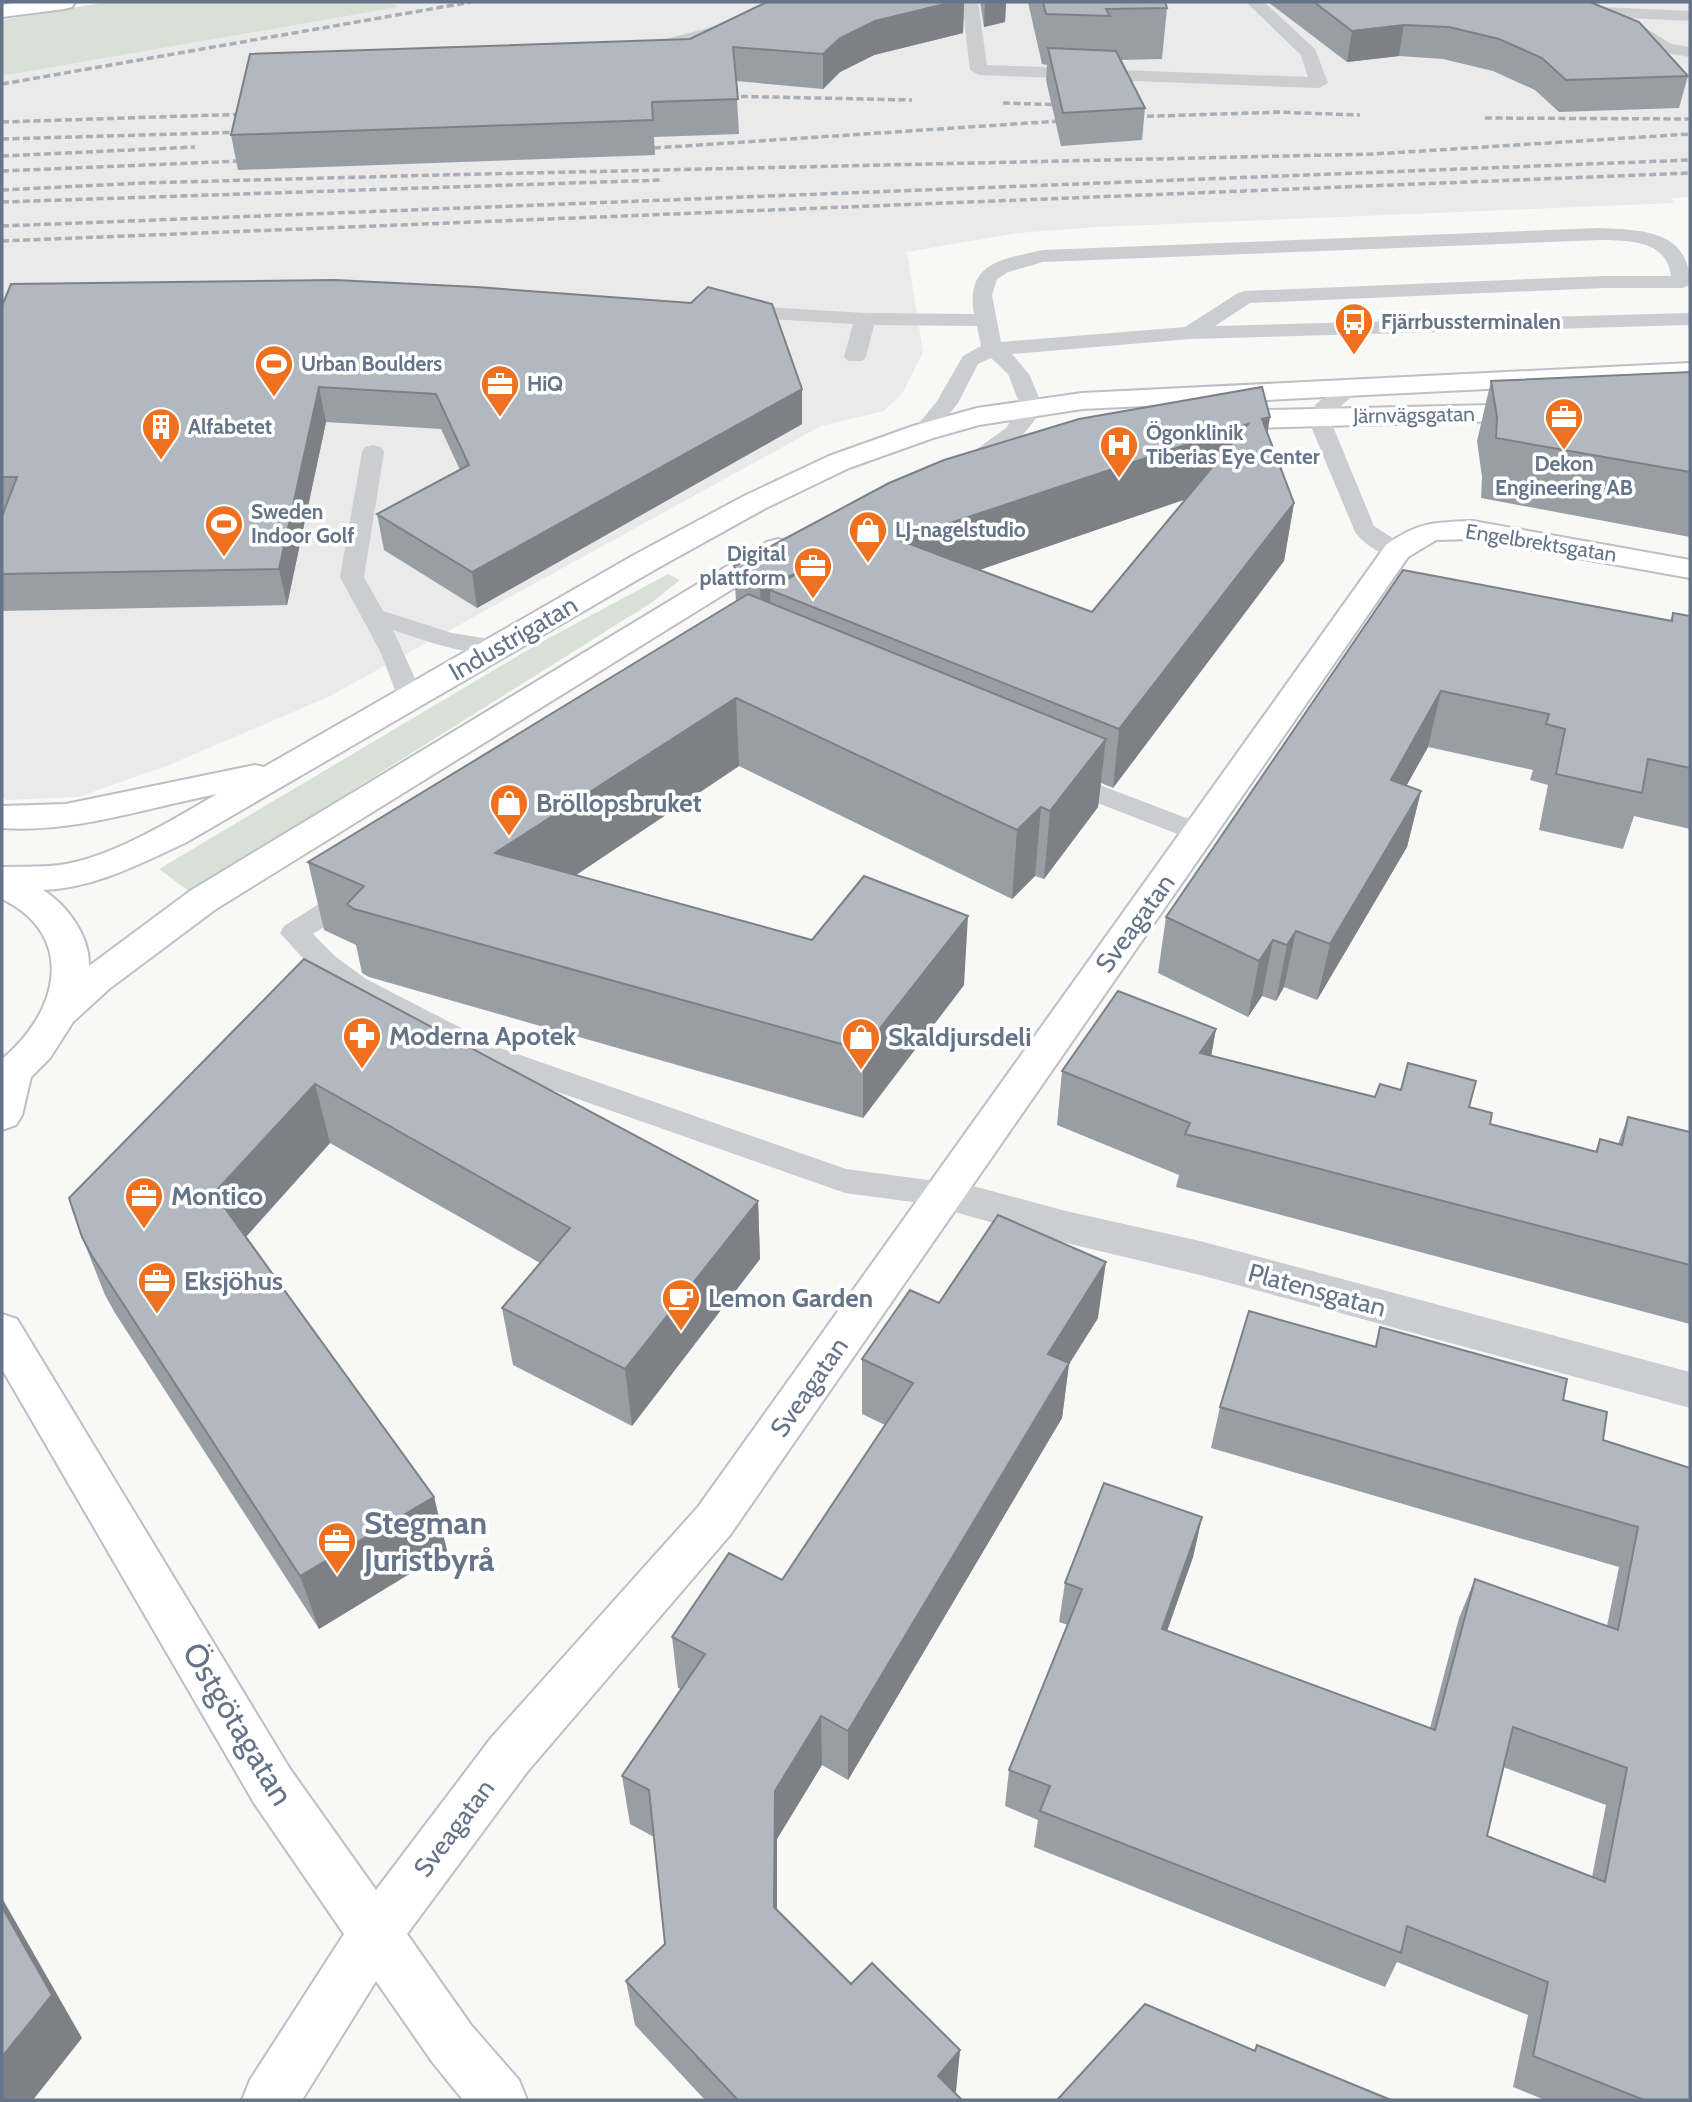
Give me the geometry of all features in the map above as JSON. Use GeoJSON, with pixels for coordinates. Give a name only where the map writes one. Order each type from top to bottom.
{"type":"FeatureCollection","features":[{"type":"Feature","properties":{"kind":"main road"},"geometry":{"type":"LineString","coordinates":[[2,11],[64,2]]}},
{"type":"Feature","properties":{"kind":"main road","name":"Järnvägsgatan"},"geometry":{"type":"LineString","coordinates":[[1032,407],[1157,396],[1690,371]]}},
{"type":"Feature","properties":{"kind":"main road","name":"Industrigatan"},"geometry":{"type":"LineString","coordinates":[[2,879],[64,877],[97,869],[173,835],[499,646],[755,502],[839,462],[923,432],[977,417],[1032,407]]}},
{"type":"Feature","properties":{"kind":"main road","name":"Järnvägsgatan"},"geometry":{"type":"LineString","coordinates":[[1192,422],[1558,411]]}},
{"type":"Feature","properties":{"kind":"main road"},"geometry":{"type":"LineString","coordinates":[[953,472],[1042,447]]}},
{"type":"Feature","properties":{"kind":"main road","name":"Engelbrektsgatan"},"geometry":{"type":"LineString","coordinates":[[1397,551],[1416,537],[1432,531],[1473,530],[1690,569]]}},
{"type":"Feature","properties":{"kind":"main road"},"geometry":{"type":"LineString","coordinates":[[61,1012],[96,980],[203,900],[673,611],[799,538]]}},
{"type":"Feature","properties":{"kind":"main road","name":"Sveagatan"},"geometry":{"type":"LineString","coordinates":[[270,2100],[376,1933],[509,1755],[714,1521],[1397,551]]}},
{"type":"Feature","properties":{"kind":"main road"},"geometry":{"type":"LineString","coordinates":[[2,817],[38,820],[95,812],[165,794],[285,771]]}},
{"type":"Feature","properties":{"kind":"main road"},"geometry":{"type":"LineString","coordinates":[[2,885],[25,895],[52,917],[68,944],[71,977],[61,1012],[49,1033],[7,1077],[2,1115]]}},
{"type":"Feature","properties":{"kind":"main road","name":"Östgötagatan"},"geometry":{"type":"LineString","coordinates":[[2,1331],[272,1786],[452,2044],[499,2100]]}},
{"type":"Feature","properties":{"kind":"street","name":"Platensgatan"},"geometry":{"type":"LineString","coordinates":[[943,1194],[1066,1227],[1200,1258],[1690,1390]]}},
{"type":"Feature","properties":{"kind":"lane"},"geometry":{"type":"LineString","coordinates":[[627,54],[761,20],[783,6],[781,2]]}},
{"type":"Feature","properties":{"kind":"lane"},"geometry":{"type":"LineString","coordinates":[[970,2],[979,70],[1319,83],[1309,53],[1254,2]]}},
{"type":"Feature","properties":{"kind":"lane"},"geometry":{"type":"LineString","coordinates":[[1555,9],[1690,16]]}},
{"type":"Feature","properties":{"kind":"lane"},"geometry":{"type":"LineString","coordinates":[[1609,12],[1666,48],[1690,52]]}},
{"type":"Feature","properties":{"kind":"lane"},"geometry":{"type":"LineString","coordinates":[[953,472],[1007,440],[1024,425],[1032,407],[1022,377],[1013,364],[992,349],[981,287],[985,277],[1009,264],[1042,256],[1599,234],[1648,236],[1674,253],[1682,268],[1682,282],[1604,282],[1245,297],[1190,333]]}},
{"type":"Feature","properties":{"kind":"lane"},"geometry":{"type":"LineString","coordinates":[[719,309],[865,319],[987,320]]}},
{"type":"Feature","properties":{"kind":"lane"},"geometry":{"type":"LineString","coordinates":[[855,357],[865,319]]}},
{"type":"Feature","properties":{"kind":"lane"},"geometry":{"type":"LineString","coordinates":[[923,432],[947,403],[970,360],[992,349],[1190,333],[1690,319]]}},
{"type":"Feature","properties":{"kind":"lane"},"geometry":{"type":"LineString","coordinates":[[1353,386],[1331,401],[1322,417],[1326,441],[1363,527],[1369,535],[1397,551]]}},
{"type":"Feature","properties":{"kind":"lane"},"geometry":{"type":"LineString","coordinates":[[373,452],[352,578],[393,653],[411,698]]}},
{"type":"Feature","properties":{"kind":"lane"},"geometry":{"type":"LineString","coordinates":[[373,616],[449,640],[499,646]]}},
{"type":"Feature","properties":{"kind":"lane"},"geometry":{"type":"LineString","coordinates":[[1039,770],[1199,833]]}},
{"type":"Feature","properties":{"kind":"lane"},"geometry":{"type":"LineString","coordinates":[[375,882],[294,933],[326,964],[355,986],[489,1056],[845,1181],[943,1194]]}},
{"type":"Feature","properties":{"kind":"lane"},"geometry":{"type":"LineString","coordinates":[[274,1010],[326,964]]}},
{"type":"Feature","properties":{"kind":"shaded area"},"geometry":{"type":"Polygon","coordinates":[[[107,2],[391,2],[399,7],[2,76],[2,20],[107,2]]]}},
{"type":"Feature","properties":{"kind":"shaded area"},"geometry":{"type":"Polygon","coordinates":[[[391,2],[1690,2],[1690,197],[1671,198],[1674,203],[1097,227],[1018,233],[907,252],[923,352],[902,394],[884,411],[821,426],[328,697],[169,765],[78,797],[7,800],[2,797],[2,76],[398,7],[391,2]]]}},
{"type":"Feature","properties":{"kind":"shaded area"},"geometry":{"type":"Polygon","coordinates":[[[668,574],[680,580],[651,603],[190,892],[159,869],[536,645],[668,574]]]}},
{"type":"Feature","properties":{"kind":"building"},"geometry":{"type":"Polygon","coordinates":[[[767,2],[953,2],[875,21],[840,38],[823,54],[733,47],[738,99],[652,102],[653,120],[231,135],[250,54],[690,39],[767,2]]]}},
{"type":"Feature","properties":{"kind":"building"},"geometry":{"type":"Polygon","coordinates":[[[1043,2],[1165,2],[1167,8],[1106,9],[1110,16],[1046,14],[1043,2]]]}},
{"type":"Feature","properties":{"kind":"building"},"geometry":{"type":"Polygon","coordinates":[[[1314,2],[1590,2],[1639,22],[1688,76],[1566,80],[1542,58],[1499,39],[1449,27],[1404,25],[1352,31],[1314,2]]]}},
{"type":"Feature","properties":{"kind":"building"},"geometry":{"type":"Polygon","coordinates":[[[1048,48],[1116,51],[1145,108],[1063,113],[1048,48]]]}},
{"type":"Feature","properties":{"kind":"building","name":"Alfabetet"},"geometry":{"type":"Polygon","coordinates":[[[335,280],[476,287],[691,303],[708,287],[772,304],[802,389],[472,572],[377,514],[469,465],[436,394],[319,387],[279,569],[2,574],[2,516],[17,477],[2,477],[2,306],[11,284],[335,280]]]}},
{"type":"Feature","properties":{"kind":"building"},"geometry":{"type":"Polygon","coordinates":[[[1690,372],[1690,472],[1496,438],[1497,417],[1491,381],[1690,372]]]}},
{"type":"Feature","properties":{"kind":"building"},"geometry":{"type":"Polygon","coordinates":[[[1262,387],[1270,417],[1262,419],[1294,503],[1119,729],[770,590],[798,573],[760,586],[740,578],[734,566],[889,483],[944,460],[1079,419],[1262,387]],[[1248,424],[899,540],[1092,612],[1248,424]]]}},
{"type":"Feature","properties":{"kind":"building"},"geometry":{"type":"Polygon","coordinates":[[[1403,570],[1672,621],[1673,613],[1690,616],[1690,768],[1648,759],[1642,793],[1556,774],[1565,729],[1546,724],[1549,714],[1441,691],[1391,780],[1421,791],[1330,944],[1296,931],[1287,945],[1273,940],[1259,961],[1166,917],[1403,570]]]}},
{"type":"Feature","properties":{"kind":"building"},"geometry":{"type":"Polygon","coordinates":[[[748,594],[1106,739],[1050,811],[1041,807],[1017,830],[736,698],[495,853],[812,940],[864,876],[968,916],[863,1050],[354,909],[347,904],[364,886],[308,862],[748,594]]]}},
{"type":"Feature","properties":{"kind":"building"},"geometry":{"type":"Polygon","coordinates":[[[304,959],[758,1201],[625,1369],[502,1308],[570,1228],[315,1084],[214,1193],[434,1497],[300,1576],[92,1256],[82,1237],[69,1198],[304,959]]]}},
{"type":"Feature","properties":{"kind":"building"},"geometry":{"type":"Polygon","coordinates":[[[1118,991],[1216,1029],[1200,1053],[1375,1097],[1380,1084],[1401,1090],[1408,1063],[1476,1081],[1469,1107],[1492,1113],[1490,1124],[1597,1152],[1600,1139],[1622,1145],[1628,1117],[1690,1132],[1690,1265],[1185,1134],[1190,1123],[1062,1071],[1118,991]]]}},
{"type":"Feature","properties":{"kind":"building"},"geometry":{"type":"Polygon","coordinates":[[[998,1215],[1106,1262],[1048,1354],[1069,1363],[848,1731],[821,1716],[775,1791],[774,1907],[851,1984],[872,1963],[960,2050],[938,2076],[962,2100],[734,2100],[736,2098],[626,1981],[665,1944],[649,1790],[622,1776],[705,1654],[672,1637],[729,1553],[782,1580],[913,1383],[862,1359],[910,1290],[939,1303],[998,1215]]]}},
{"type":"Feature","properties":{"kind":"building"},"geometry":{"type":"Polygon","coordinates":[[[1249,1311],[1376,1347],[1380,1327],[1567,1379],[1563,1400],[1607,1412],[1603,1440],[1690,1468],[1690,2100],[1644,2100],[1533,2056],[1548,1982],[1407,1926],[1401,1953],[1040,1811],[1050,1786],[1009,1770],[1082,1589],[1065,1583],[1104,1483],[1202,1517],[1162,1629],[1435,1730],[1475,1579],[1618,1630],[1638,1527],[1220,1407],[1249,1311]],[[1513,1727],[1487,1836],[1605,1882],[1627,1768],[1513,1727]]]}},
{"type":"Feature","properties":{"kind":"building"},"geometry":{"type":"Polygon","coordinates":[[[2,1907],[52,1995],[2,2057],[2,1907]]]}},
{"type":"Feature","properties":{"kind":"building"},"geometry":{"type":"Polygon","coordinates":[[[1145,2004],[1255,2051],[1257,2045],[1391,2100],[1057,2100],[1145,2004]]]}},
{"type":"Feature","properties":{"kind":"railway"},"geometry":{"type":"LineString","coordinates":[[2,84],[471,2]]}},
{"type":"Feature","properties":{"kind":"railway"},"geometry":{"type":"LineString","coordinates":[[720,96],[912,100]]}},
{"type":"Feature","properties":{"kind":"railway"},"geometry":{"type":"LineString","coordinates":[[1003,103],[1070,105]]}},
{"type":"Feature","properties":{"kind":"railway"},"geometry":{"type":"LineString","coordinates":[[1273,112],[1278,112]]}},
{"type":"Feature","properties":{"kind":"railway"},"geometry":{"type":"LineString","coordinates":[[1126,117],[1278,112]]}},
{"type":"Feature","properties":{"kind":"railway"},"geometry":{"type":"LineString","coordinates":[[1278,112],[1360,115]]}},
{"type":"Feature","properties":{"kind":"railway"},"geometry":{"type":"LineString","coordinates":[[1278,112],[1283,112]]}},
{"type":"Feature","properties":{"kind":"railway"},"geometry":{"type":"LineString","coordinates":[[2,122],[250,114]]}},
{"type":"Feature","properties":{"kind":"railway"},"geometry":{"type":"LineString","coordinates":[[1485,118],[1690,119]]}},
{"type":"Feature","properties":{"kind":"railway"},"geometry":{"type":"LineString","coordinates":[[654,148],[1074,120]]}},
{"type":"Feature","properties":{"kind":"railway"},"geometry":{"type":"LineString","coordinates":[[2,139],[246,132]]}},
{"type":"Feature","properties":{"kind":"railway"},"geometry":{"type":"LineString","coordinates":[[2,190],[142,183],[439,175],[1374,154],[1690,134]]}},
{"type":"Feature","properties":{"kind":"railway"},"geometry":{"type":"LineString","coordinates":[[2,156],[195,147]]}},
{"type":"Feature","properties":{"kind":"railway"},"geometry":{"type":"LineString","coordinates":[[2,226],[1690,160]]}},
{"type":"Feature","properties":{"kind":"railway"},"geometry":{"type":"LineString","coordinates":[[2,171],[240,161]]}},
{"type":"Feature","properties":{"kind":"railway"},"geometry":{"type":"LineString","coordinates":[[2,241],[1690,173]]}},
{"type":"Feature","properties":{"kind":"railway"},"geometry":{"type":"LineString","coordinates":[[2,202],[661,180]]}},
{"type":"Feature","properties":{"kind":"place","name":"Fjärrbussterminalen"},"geometry":{"type":"Point","coordinates":[1354,356]}},
{"type":"Feature","properties":{"kind":"place","name":"Urban Boulders"},"geometry":{"type":"Point","coordinates":[274,398]}},
{"type":"Feature","properties":{"kind":"place","name":"HiQ"},"geometry":{"type":"Point","coordinates":[500,418]}},
{"type":"Feature","properties":{"kind":"place","name":"Dekon Engineering AB"},"geometry":{"type":"Point","coordinates":[1564,451]}},
{"type":"Feature","properties":{"kind":"place","name":"Alfabetet"},"geometry":{"type":"Point","coordinates":[161,461]}},
{"type":"Feature","properties":{"kind":"place","name":"Ögonklinik Tiberias Eye Center"},"geometry":{"type":"Point","coordinates":[1119,479]}},
{"type":"Feature","properties":{"kind":"place","name":"Sweden Indoor Golf"},"geometry":{"type":"Point","coordinates":[224,558]}},
{"type":"Feature","properties":{"kind":"place","name":"LJ-nagelstudio"},"geometry":{"type":"Point","coordinates":[868,564]}},
{"type":"Feature","properties":{"kind":"place","name":"Digital plattform"},"geometry":{"type":"Point","coordinates":[813,600]}},
{"type":"Feature","properties":{"kind":"place","name":"Bröllopsbruket"},"geometry":{"type":"Point","coordinates":[509,837]}},
{"type":"Feature","properties":{"kind":"place","name":"Moderna Apotek"},"geometry":{"type":"Point","coordinates":[362,1070]}},
{"type":"Feature","properties":{"kind":"place","name":"Skaldjursdeli"},"geometry":{"type":"Point","coordinates":[861,1071]}},
{"type":"Feature","properties":{"kind":"place","name":"Montico"},"geometry":{"type":"Point","coordinates":[144,1230]}},
{"type":"Feature","properties":{"kind":"place","name":"Eksjöhus"},"geometry":{"type":"Point","coordinates":[157,1315]}},
{"type":"Feature","properties":{"kind":"place","name":"Lemon Garden"},"geometry":{"type":"Point","coordinates":[681,1332]}},
{"type":"Feature","properties":{"kind":"place","name":"Stegman Juristbyrå"},"geometry":{"type":"Point","coordinates":[337,1575]}}]}
